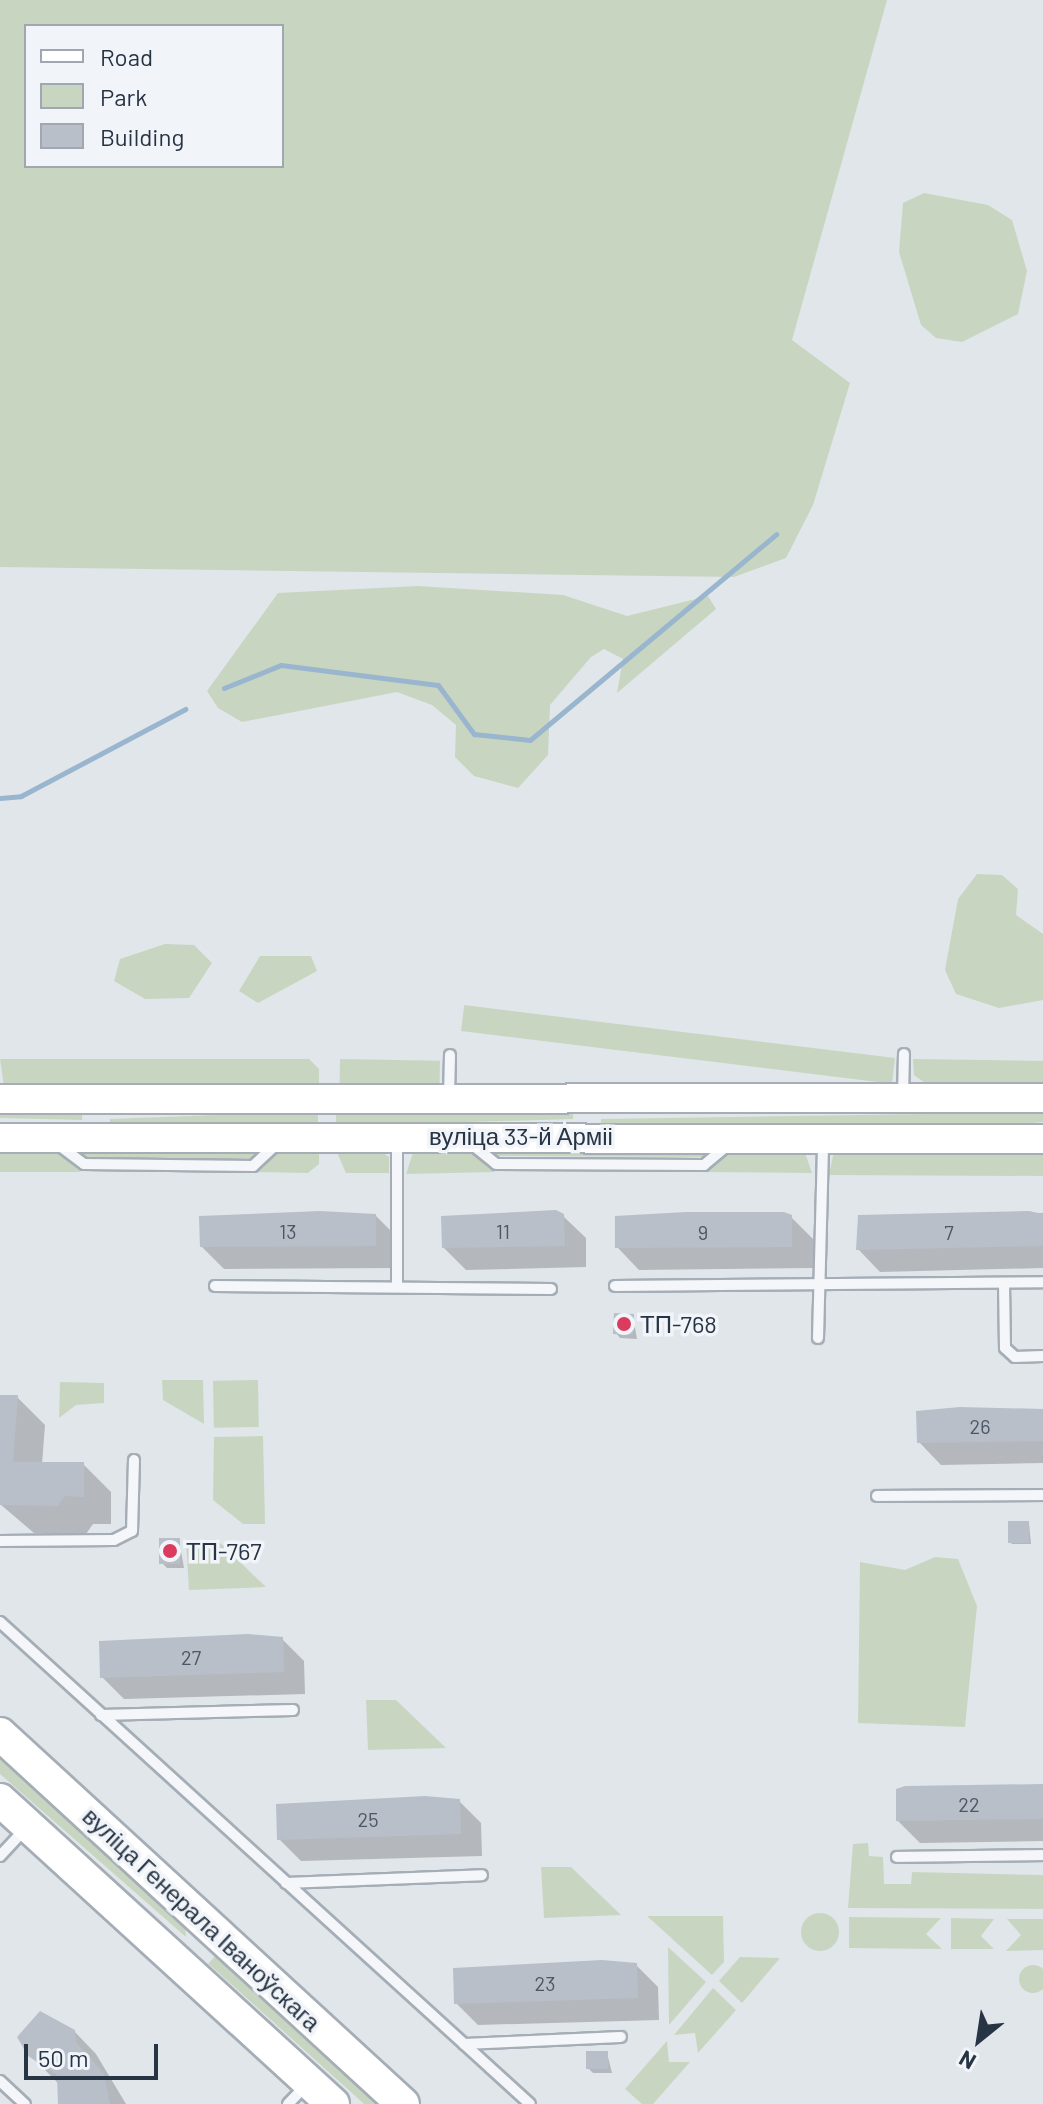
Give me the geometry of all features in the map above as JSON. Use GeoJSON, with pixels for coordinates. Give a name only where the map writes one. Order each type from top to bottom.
{"type":"FeatureCollection","features":[{"type":"Feature","properties":{"kind":"main road","name":"вуліца Генерала Іваноўскага"},"geometry":{"type":"LineString","coordinates":[[0,1734],[403,2104]]}},
{"type":"Feature","properties":{"kind":"main road","name":"вуліца Генерала Іваноўскага"},"geometry":{"type":"LineString","coordinates":[[0,1800],[201,1984],[298,2093],[333,2104]]}},
{"type":"Feature","properties":{"kind":"main road"},"geometry":{"type":"LineString","coordinates":[[163,1949],[194,1943],[197,1913]]}},
{"type":"Feature","properties":{"kind":"main road"},"geometry":{"type":"LineString","coordinates":[[201,1984],[195,1963],[202,1950],[221,1943],[234,1948]]}},
{"type":"Feature","properties":{"kind":"street","name":"вуліца 33-й Арміі"},"geometry":{"type":"LineString","coordinates":[[0,1099],[449,1098],[567,1101],[1043,1098]]}},
{"type":"Feature","properties":{"kind":"street"},"geometry":{"type":"LineString","coordinates":[[117,1136],[101,1119],[118,1100]]}},
{"type":"Feature","properties":{"kind":"street"},"geometry":{"type":"LineString","coordinates":[[609,1135],[593,1118],[610,1100]]}},
{"type":"Feature","properties":{"kind":"street"},"geometry":{"type":"LineString","coordinates":[[61,1136],[91,1118],[75,1101]]}},
{"type":"Feature","properties":{"kind":"street"},"geometry":{"type":"LineString","coordinates":[[565,1135],[581,1117],[567,1101]]}},
{"type":"Feature","properties":{"kind":"street","name":"вуліца 33-й Арміі"},"geometry":{"type":"LineString","coordinates":[[0,1138],[823,1135],[1043,1139]]}},
{"type":"Feature","properties":{"kind":"lane"},"geometry":{"type":"LineString","coordinates":[[903,1099],[904,1054]]}},
{"type":"Feature","properties":{"kind":"lane"},"geometry":{"type":"LineString","coordinates":[[449,1098],[450,1055]]}},
{"type":"Feature","properties":{"kind":"lane"},"geometry":{"type":"LineString","coordinates":[[818,1338],[823,1135]]}},
{"type":"Feature","properties":{"kind":"lane"},"geometry":{"type":"LineString","coordinates":[[61,1136],[84,1164],[253,1166],[285,1137]]}},
{"type":"Feature","properties":{"kind":"lane"},"geometry":{"type":"LineString","coordinates":[[463,1137],[496,1164],[704,1165],[739,1136]]}},
{"type":"Feature","properties":{"kind":"lane"},"geometry":{"type":"LineString","coordinates":[[397,1137],[397,1287]]}},
{"type":"Feature","properties":{"kind":"lane"},"geometry":{"type":"LineString","coordinates":[[615,1286],[1043,1282]]}},
{"type":"Feature","properties":{"kind":"lane"},"geometry":{"type":"LineString","coordinates":[[1004,1284],[1005,1348],[1015,1357],[1043,1356]]}},
{"type":"Feature","properties":{"kind":"lane"},"geometry":{"type":"LineString","coordinates":[[215,1286],[551,1289]]}},
{"type":"Feature","properties":{"kind":"lane"},"geometry":{"type":"LineString","coordinates":[[0,1541],[114,1540],[132,1531],[134,1460]]}},
{"type":"Feature","properties":{"kind":"lane"},"geometry":{"type":"LineString","coordinates":[[877,1496],[1043,1495]]}},
{"type":"Feature","properties":{"kind":"lane"},"geometry":{"type":"LineString","coordinates":[[0,1622],[530,2104]]}},
{"type":"Feature","properties":{"kind":"lane"},"geometry":{"type":"LineString","coordinates":[[101,1715],[293,1710]]}},
{"type":"Feature","properties":{"kind":"lane"},"geometry":{"type":"LineString","coordinates":[[0,1856],[28,1826]]}},
{"type":"Feature","properties":{"kind":"lane"},"geometry":{"type":"LineString","coordinates":[[897,1857],[1043,1855]]}},
{"type":"Feature","properties":{"kind":"lane"},"geometry":{"type":"LineString","coordinates":[[286,1883],[482,1875]]}},
{"type":"Feature","properties":{"kind":"lane"},"geometry":{"type":"LineString","coordinates":[[464,2044],[621,2037]]}},
{"type":"Feature","properties":{"kind":"lane"},"geometry":{"type":"LineString","coordinates":[[0,2081],[25,2104]]}},
{"type":"Feature","properties":{"kind":"green space"},"geometry":{"type":"Polygon","coordinates":[[[0,0],[887,0],[792,340],[850,383],[813,505],[786,558],[734,577],[0,567],[0,0]]]}},
{"type":"Feature","properties":{"kind":"green space"},"geometry":{"type":"Polygon","coordinates":[[[924,193],[988,205],[1012,220],[1027,271],[1018,314],[962,342],[936,338],[921,325],[899,252],[903,203],[924,193]]]}},
{"type":"Feature","properties":{"kind":"green space"},"geometry":{"type":"Polygon","coordinates":[[[418,586],[563,595],[627,616],[708,596],[716,609],[617,693],[623,659],[604,649],[591,657],[550,705],[548,755],[518,788],[474,776],[455,757],[456,725],[432,705],[397,692],[242,722],[218,708],[207,691],[278,593],[418,586]]]}},
{"type":"Feature","properties":{"kind":"green space"},"geometry":{"type":"Polygon","coordinates":[[[977,874],[1002,875],[1018,889],[1016,915],[1043,934],[1043,1000],[999,1008],[956,994],[945,970],[958,899],[977,874]]]}},
{"type":"Feature","properties":{"kind":"green space"},"geometry":{"type":"Polygon","coordinates":[[[165,944],[194,945],[212,963],[189,998],[145,999],[114,981],[120,959],[165,944]]]}},
{"type":"Feature","properties":{"kind":"green space"},"geometry":{"type":"Polygon","coordinates":[[[260,956],[311,956],[317,971],[258,1003],[239,991],[260,956]]]}},
{"type":"Feature","properties":{"kind":"green space"},"geometry":{"type":"Polygon","coordinates":[[[464,1005],[895,1058],[892,1084],[461,1031],[464,1005]]]}},
{"type":"Feature","properties":{"kind":"green space"},"geometry":{"type":"Polygon","coordinates":[[[0,1059],[309,1059],[319,1069],[319,1086],[4,1086],[0,1059]]]}},
{"type":"Feature","properties":{"kind":"green space"},"geometry":{"type":"Polygon","coordinates":[[[340,1059],[440,1061],[440,1087],[340,1085],[340,1059]]]}},
{"type":"Feature","properties":{"kind":"green space"},"geometry":{"type":"Polygon","coordinates":[[[913,1059],[1043,1061],[1043,1084],[929,1086],[914,1075],[913,1059]]]}},
{"type":"Feature","properties":{"kind":"green space"},"geometry":{"type":"Polygon","coordinates":[[[318,1111],[318,1124],[110,1126],[110,1119],[318,1111]]]}},
{"type":"Feature","properties":{"kind":"green space"},"geometry":{"type":"Polygon","coordinates":[[[0,1112],[82,1113],[82,1120],[0,1118],[0,1112]]]}},
{"type":"Feature","properties":{"kind":"green space"},"geometry":{"type":"Polygon","coordinates":[[[336,1112],[573,1112],[573,1119],[336,1126],[336,1112]]]}},
{"type":"Feature","properties":{"kind":"green space"},"geometry":{"type":"Polygon","coordinates":[[[1043,1112],[1043,1122],[1010,1125],[601,1125],[601,1119],[1043,1112]]]}},
{"type":"Feature","properties":{"kind":"green space"},"geometry":{"type":"Polygon","coordinates":[[[52,1148],[81,1172],[0,1172],[0,1149],[52,1148]]]}},
{"type":"Feature","properties":{"kind":"green space"},"geometry":{"type":"Polygon","coordinates":[[[70,1149],[263,1149],[263,1160],[70,1160],[70,1149]]]}},
{"type":"Feature","properties":{"kind":"green space"},"geometry":{"type":"Polygon","coordinates":[[[280,1149],[319,1150],[319,1164],[308,1173],[255,1172],[280,1149]]]}},
{"type":"Feature","properties":{"kind":"green space"},"geometry":{"type":"Polygon","coordinates":[[[487,1149],[715,1149],[705,1157],[496,1156],[487,1149]]]}},
{"type":"Feature","properties":{"kind":"green space"},"geometry":{"type":"Polygon","coordinates":[[[336,1150],[379,1150],[389,1157],[389,1173],[346,1173],[336,1150]]]}},
{"type":"Feature","properties":{"kind":"green space"},"geometry":{"type":"Polygon","coordinates":[[[414,1150],[474,1150],[495,1172],[406,1174],[414,1150]]]}},
{"type":"Feature","properties":{"kind":"green space"},"geometry":{"type":"Polygon","coordinates":[[[731,1150],[804,1150],[812,1173],[704,1172],[731,1150]]]}},
{"type":"Feature","properties":{"kind":"green space"},"geometry":{"type":"Polygon","coordinates":[[[834,1151],[1021,1151],[1043,1154],[1043,1176],[829,1175],[834,1151]]]}},
{"type":"Feature","properties":{"kind":"green space"},"geometry":{"type":"Polygon","coordinates":[[[162,1380],[203,1380],[204,1424],[163,1400],[162,1380]]]}},
{"type":"Feature","properties":{"kind":"green space"},"geometry":{"type":"Polygon","coordinates":[[[258,1380],[259,1427],[214,1428],[213,1381],[258,1380]]]}},
{"type":"Feature","properties":{"kind":"green space"},"geometry":{"type":"Polygon","coordinates":[[[60,1382],[104,1383],[104,1403],[76,1405],[59,1418],[60,1382]]]}},
{"type":"Feature","properties":{"kind":"green space"},"geometry":{"type":"Polygon","coordinates":[[[263,1436],[265,1524],[243,1524],[213,1500],[214,1437],[263,1436]]]}},
{"type":"Feature","properties":{"kind":"green space"},"geometry":{"type":"Polygon","coordinates":[[[186,1539],[216,1539],[266,1587],[189,1590],[186,1539]]]}},
{"type":"Feature","properties":{"kind":"green space"},"geometry":{"type":"Polygon","coordinates":[[[935,1557],[958,1559],[977,1606],[965,1727],[858,1723],[860,1562],[905,1570],[935,1557]]]}},
{"type":"Feature","properties":{"kind":"green space"},"geometry":{"type":"Polygon","coordinates":[[[366,1700],[396,1700],[446,1748],[368,1750],[366,1700]]]}},
{"type":"Feature","properties":{"kind":"green space"},"geometry":{"type":"Polygon","coordinates":[[[0,1756],[185,1927],[186,1937],[0,1774],[0,1756]]]}},
{"type":"Feature","properties":{"kind":"green space"},"geometry":{"type":"Polygon","coordinates":[[[868,1843],[869,1856],[883,1857],[884,1884],[911,1884],[912,1872],[1043,1875],[1043,1909],[848,1908],[853,1844],[868,1843]]]}},
{"type":"Feature","properties":{"kind":"green space"},"geometry":{"type":"Polygon","coordinates":[[[541,1867],[571,1867],[621,1915],[544,1918],[541,1867]]]}},
{"type":"Feature","properties":{"kind":"green space"},"geometry":{"type":"Polygon","coordinates":[[[820,1913],[834,1918],[839,1932],[834,1946],[820,1951],[806,1946],[801,1932],[806,1918],[820,1913]]]}},
{"type":"Feature","properties":{"kind":"green space"},"geometry":{"type":"Polygon","coordinates":[[[647,1916],[723,1916],[724,1962],[712,1975],[647,1916]]]}},
{"type":"Feature","properties":{"kind":"green space"},"geometry":{"type":"Polygon","coordinates":[[[849,1917],[941,1918],[926,1934],[942,1949],[849,1948],[849,1917]]]}},
{"type":"Feature","properties":{"kind":"green space"},"geometry":{"type":"Polygon","coordinates":[[[951,1918],[994,1919],[981,1936],[994,1949],[951,1949],[951,1918]]]}},
{"type":"Feature","properties":{"kind":"green space"},"geometry":{"type":"Polygon","coordinates":[[[1007,1919],[1043,1919],[1043,1950],[1006,1951],[1021,1935],[1007,1919]]]}},
{"type":"Feature","properties":{"kind":"green space"},"geometry":{"type":"Polygon","coordinates":[[[668,1947],[706,1982],[669,2025],[668,1947]]]}},
{"type":"Feature","properties":{"kind":"green space"},"geometry":{"type":"Polygon","coordinates":[[[217,1954],[382,2103],[364,2104],[208,1964],[217,1954]]]}},
{"type":"Feature","properties":{"kind":"green space"},"geometry":{"type":"Polygon","coordinates":[[[740,1957],[780,1958],[742,2003],[719,1981],[740,1957]]]}},
{"type":"Feature","properties":{"kind":"green space"},"geometry":{"type":"Polygon","coordinates":[[[1033,1965],[1043,1969],[1043,1989],[1033,1993],[1023,1989],[1019,1979],[1023,1969],[1033,1965]]]}},
{"type":"Feature","properties":{"kind":"green space"},"geometry":{"type":"Polygon","coordinates":[[[713,1988],[736,2010],[698,2053],[695,2033],[674,2035],[713,1988]]]}},
{"type":"Feature","properties":{"kind":"green space"},"geometry":{"type":"Polygon","coordinates":[[[667,2041],[669,2062],[690,2062],[653,2104],[642,2104],[625,2089],[667,2041]]]}},
{"type":"Feature","properties":{"kind":"building"},"geometry":{"type":"Polygon","coordinates":[[[556,1210],[564,1214],[565,1246],[442,1248],[441,1216],[556,1210]]]}},
{"type":"Feature","properties":{"kind":"building"},"geometry":{"type":"Polygon","coordinates":[[[320,1211],[376,1214],[376,1246],[200,1247],[199,1216],[320,1211]]]}},
{"type":"Feature","properties":{"kind":"building"},"geometry":{"type":"Polygon","coordinates":[[[1029,1211],[1043,1214],[1043,1246],[856,1250],[858,1215],[1029,1211]]]}},
{"type":"Feature","properties":{"kind":"building"},"geometry":{"type":"Polygon","coordinates":[[[784,1212],[792,1215],[792,1247],[615,1248],[615,1216],[784,1212]]]}},
{"type":"Feature","properties":{"kind":"building","name":"ТП-768"},"geometry":{"type":"Polygon","coordinates":[[[614,1313],[634,1314],[633,1335],[613,1334],[614,1313]]]}},
{"type":"Feature","properties":{"kind":"building"},"geometry":{"type":"Polygon","coordinates":[[[0,1395],[18,1395],[13,1462],[84,1462],[84,1497],[65,1496],[58,1506],[0,1505],[0,1395]]]}},
{"type":"Feature","properties":{"kind":"building"},"geometry":{"type":"Polygon","coordinates":[[[960,1407],[1043,1409],[1043,1441],[917,1443],[916,1411],[960,1407]]]}},
{"type":"Feature","properties":{"kind":"building"},"geometry":{"type":"Polygon","coordinates":[[[1008,1521],[1029,1521],[1029,1543],[1008,1543],[1008,1521]]]}},
{"type":"Feature","properties":{"kind":"building","name":"ТП-767"},"geometry":{"type":"Polygon","coordinates":[[[159,1538],[180,1538],[180,1564],[159,1564],[159,1538]]]}},
{"type":"Feature","properties":{"kind":"building"},"geometry":{"type":"Polygon","coordinates":[[[248,1634],[283,1637],[284,1672],[100,1678],[99,1641],[248,1634]]]}},
{"type":"Feature","properties":{"kind":"building"},"geometry":{"type":"Polygon","coordinates":[[[1043,1784],[1043,1819],[896,1821],[896,1789],[905,1786],[1043,1784]]]}},
{"type":"Feature","properties":{"kind":"building"},"geometry":{"type":"Polygon","coordinates":[[[425,1796],[460,1799],[461,1834],[277,1840],[276,1804],[425,1796]]]}},
{"type":"Feature","properties":{"kind":"building"},"geometry":{"type":"Polygon","coordinates":[[[602,1960],[637,1963],[638,1998],[454,2004],[453,1968],[602,1960]]]}},
{"type":"Feature","properties":{"kind":"building"},"geometry":{"type":"Polygon","coordinates":[[[40,2011],[75,2030],[76,2042],[104,2074],[110,2104],[58,2104],[57,2075],[28,2056],[17,2037],[40,2011]]]}},
{"type":"Feature","properties":{"kind":"building"},"geometry":{"type":"Polygon","coordinates":[[[586,2051],[608,2051],[608,2069],[586,2069],[586,2051]]]}},
{"type":"Feature","properties":{"kind":"waterway"},"geometry":{"type":"LineString","coordinates":[[224,688],[281,665],[438,685],[474,734],[530,740],[776,534]]}},
{"type":"Feature","properties":{"kind":"waterway"},"geometry":{"type":"LineString","coordinates":[[0,798],[21,796],[185,709]]}},
{"type":"Feature","properties":{"kind":"place","name":"ТП-768"},"geometry":{"type":"Point","coordinates":[624,1324]}},
{"type":"Feature","properties":{"kind":"place","name":"ТП-767"},"geometry":{"type":"Point","coordinates":[170,1551]}}]}
